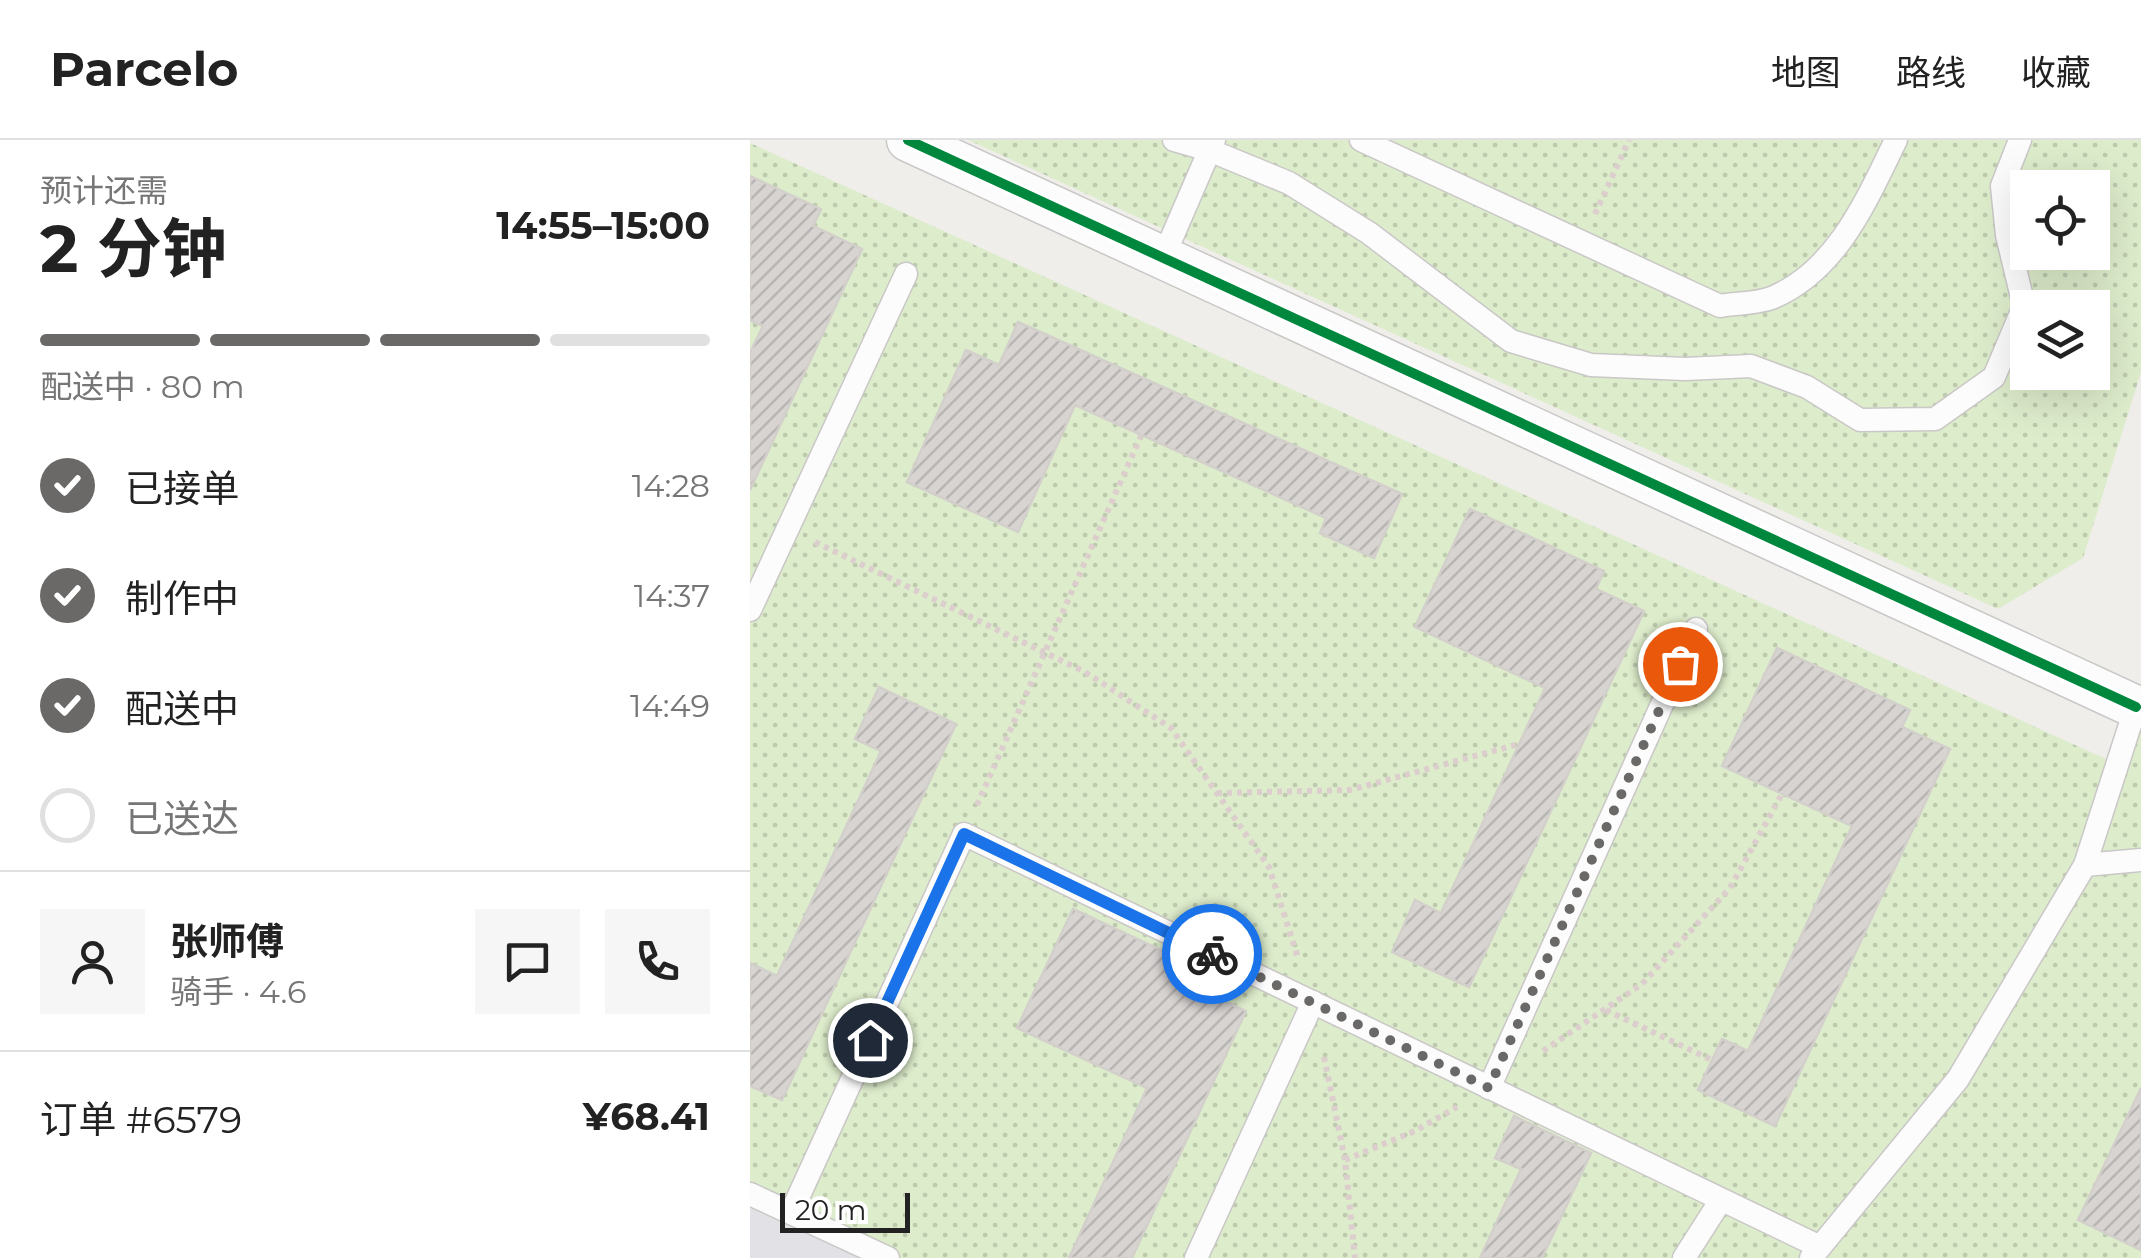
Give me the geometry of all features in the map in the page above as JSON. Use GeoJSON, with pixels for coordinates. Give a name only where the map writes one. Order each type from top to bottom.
{"type":"FeatureCollection","features":[{"type":"Feature","properties":{"kind":"street"},"geometry":{"type":"LineString","coordinates":[[908,140],[2139,702]]}},
{"type":"Feature","properties":{"kind":"lane"},"geometry":{"type":"LineString","coordinates":[[1174,140],[1212,145],[1289,184],[1369,234],[1511,341],[1591,365],[1685,369],[1751,366],[1806,386],[1860,420],[1935,420],[1994,377],[2024,306],[2007,235],[2002,186],[2020,140]]}},
{"type":"Feature","properties":{"kind":"lane"},"geometry":{"type":"LineString","coordinates":[[1361,140],[1720,306],[1771,298],[1815,272],[1862,210],[1896,140]]}},
{"type":"Feature","properties":{"kind":"lane"},"geometry":{"type":"LineString","coordinates":[[1163,258],[1212,145]]}},
{"type":"Feature","properties":{"kind":"lane"},"geometry":{"type":"LineString","coordinates":[[750,610],[906,274]]}},
{"type":"Feature","properties":{"kind":"lane"},"geometry":{"type":"LineString","coordinates":[[1489,1088],[1696,629]]}},
{"type":"Feature","properties":{"kind":"lane"},"geometry":{"type":"LineString","coordinates":[[791,1213],[964,834],[1721,1200],[1815,1253],[1958,1079],[2086,865],[2139,702]]}},
{"type":"Feature","properties":{"kind":"lane"},"geometry":{"type":"LineString","coordinates":[[2086,865],[2141,860]]}},
{"type":"Feature","properties":{"kind":"lane"},"geometry":{"type":"LineString","coordinates":[[1196,1258],[1313,1002]]}},
{"type":"Feature","properties":{"kind":"lane"},"geometry":{"type":"LineString","coordinates":[[750,1194],[888,1258]]}},
{"type":"Feature","properties":{"kind":"lane"},"geometry":{"type":"LineString","coordinates":[[1684,1258],[1721,1200]]}},
{"type":"Feature","properties":{"kind":"path"},"geometry":{"type":"LineString","coordinates":[[1582,242],[1629,140]]}},
{"type":"Feature","properties":{"kind":"path"},"geometry":{"type":"LineString","coordinates":[[964,834],[1141,436]]}},
{"type":"Feature","properties":{"kind":"path"},"geometry":{"type":"LineString","coordinates":[[788,528],[1085,672],[1171,728],[1268,867],[1313,1002],[1345,1160],[1355,1258]]}},
{"type":"Feature","properties":{"kind":"path"},"geometry":{"type":"LineString","coordinates":[[1216,793],[1350,790],[1519,744]]}},
{"type":"Feature","properties":{"kind":"path"},"geometry":{"type":"LineString","coordinates":[[1345,1160],[1415,1131],[1489,1088],[1642,984],[1730,888],[1782,794]]}},
{"type":"Feature","properties":{"kind":"path"},"geometry":{"type":"LineString","coordinates":[[1604,1009],[1712,1060]]}},
{"type":"Feature","properties":{"kind":"green space"},"geometry":{"type":"Polygon","coordinates":[[[968,140],[2141,140],[2141,372],[2083,558],[1998,609],[968,140]]]}},
{"type":"Feature","properties":{"kind":"green space"},"geometry":{"type":"Polygon","coordinates":[[[750,143],[2117,764],[2141,709],[2141,1258],[750,1258],[750,143]]]}},
{"type":"Feature","properties":{"kind":"shaded area"},"geometry":{"type":"Polygon","coordinates":[[[750,1194],[888,1258],[750,1258],[750,1194]]]}},
{"type":"Feature","properties":{"kind":"building"},"geometry":{"type":"Polygon","coordinates":[[[750,176],[821,209],[813,226],[862,249],[750,490],[750,353],[763,326],[750,320],[750,176]]]}},
{"type":"Feature","properties":{"kind":"building"},"geometry":{"type":"Polygon","coordinates":[[[1018,322],[1402,494],[1374,558],[1320,533],[1326,518],[1075,405],[1018,532],[907,482],[966,350],[999,365],[1018,322]]]}},
{"type":"Feature","properties":{"kind":"building"},"geometry":{"type":"Polygon","coordinates":[[[1470,509],[1604,571],[1596,589],[1644,611],[1469,987],[1392,952],[1415,900],[1441,913],[1545,688],[1415,627],[1470,509]]]}},
{"type":"Feature","properties":{"kind":"building"},"geometry":{"type":"Polygon","coordinates":[[[1777,648],[1910,710],[1902,727],[1950,749],[1775,1126],[1698,1090],[1722,1039],[1748,1051],[1852,826],[1722,766],[1777,648]]]}},
{"type":"Feature","properties":{"kind":"building"},"geometry":{"type":"Polygon","coordinates":[[[879,687],[956,724],[782,1100],[750,1086],[750,963],[777,976],[881,751],[855,739],[879,687]]]}},
{"type":"Feature","properties":{"kind":"building"},"geometry":{"type":"Polygon","coordinates":[[[1073,909],[1206,971],[1198,989],[1246,1011],[1132,1258],[1069,1258],[1147,1088],[1017,1028],[1073,909]]]}},
{"type":"Feature","properties":{"kind":"building"},"geometry":{"type":"Polygon","coordinates":[[[2141,1088],[2141,1250],[2078,1220],[2141,1088]]]}},
{"type":"Feature","properties":{"kind":"building"},"geometry":{"type":"Polygon","coordinates":[[[1514,1116],[1591,1153],[1542,1258],[1480,1258],[1521,1169],[1495,1158],[1514,1116]]]}},
{"type":"Feature","properties":{"kind":"cycle path"},"geometry":{"type":"LineString","coordinates":[[908,140],[2136,707]]}},
{"type":"Feature","properties":{"kind":"way so far"},"geometry":{"type":"LineString","coordinates":[[1212,954],[1489,1088],[1680,664]]}},
{"type":"Feature","properties":{"kind":"route"},"geometry":{"type":"LineString","coordinates":[[870,1040],[964,834],[1212,954]]}}]}
